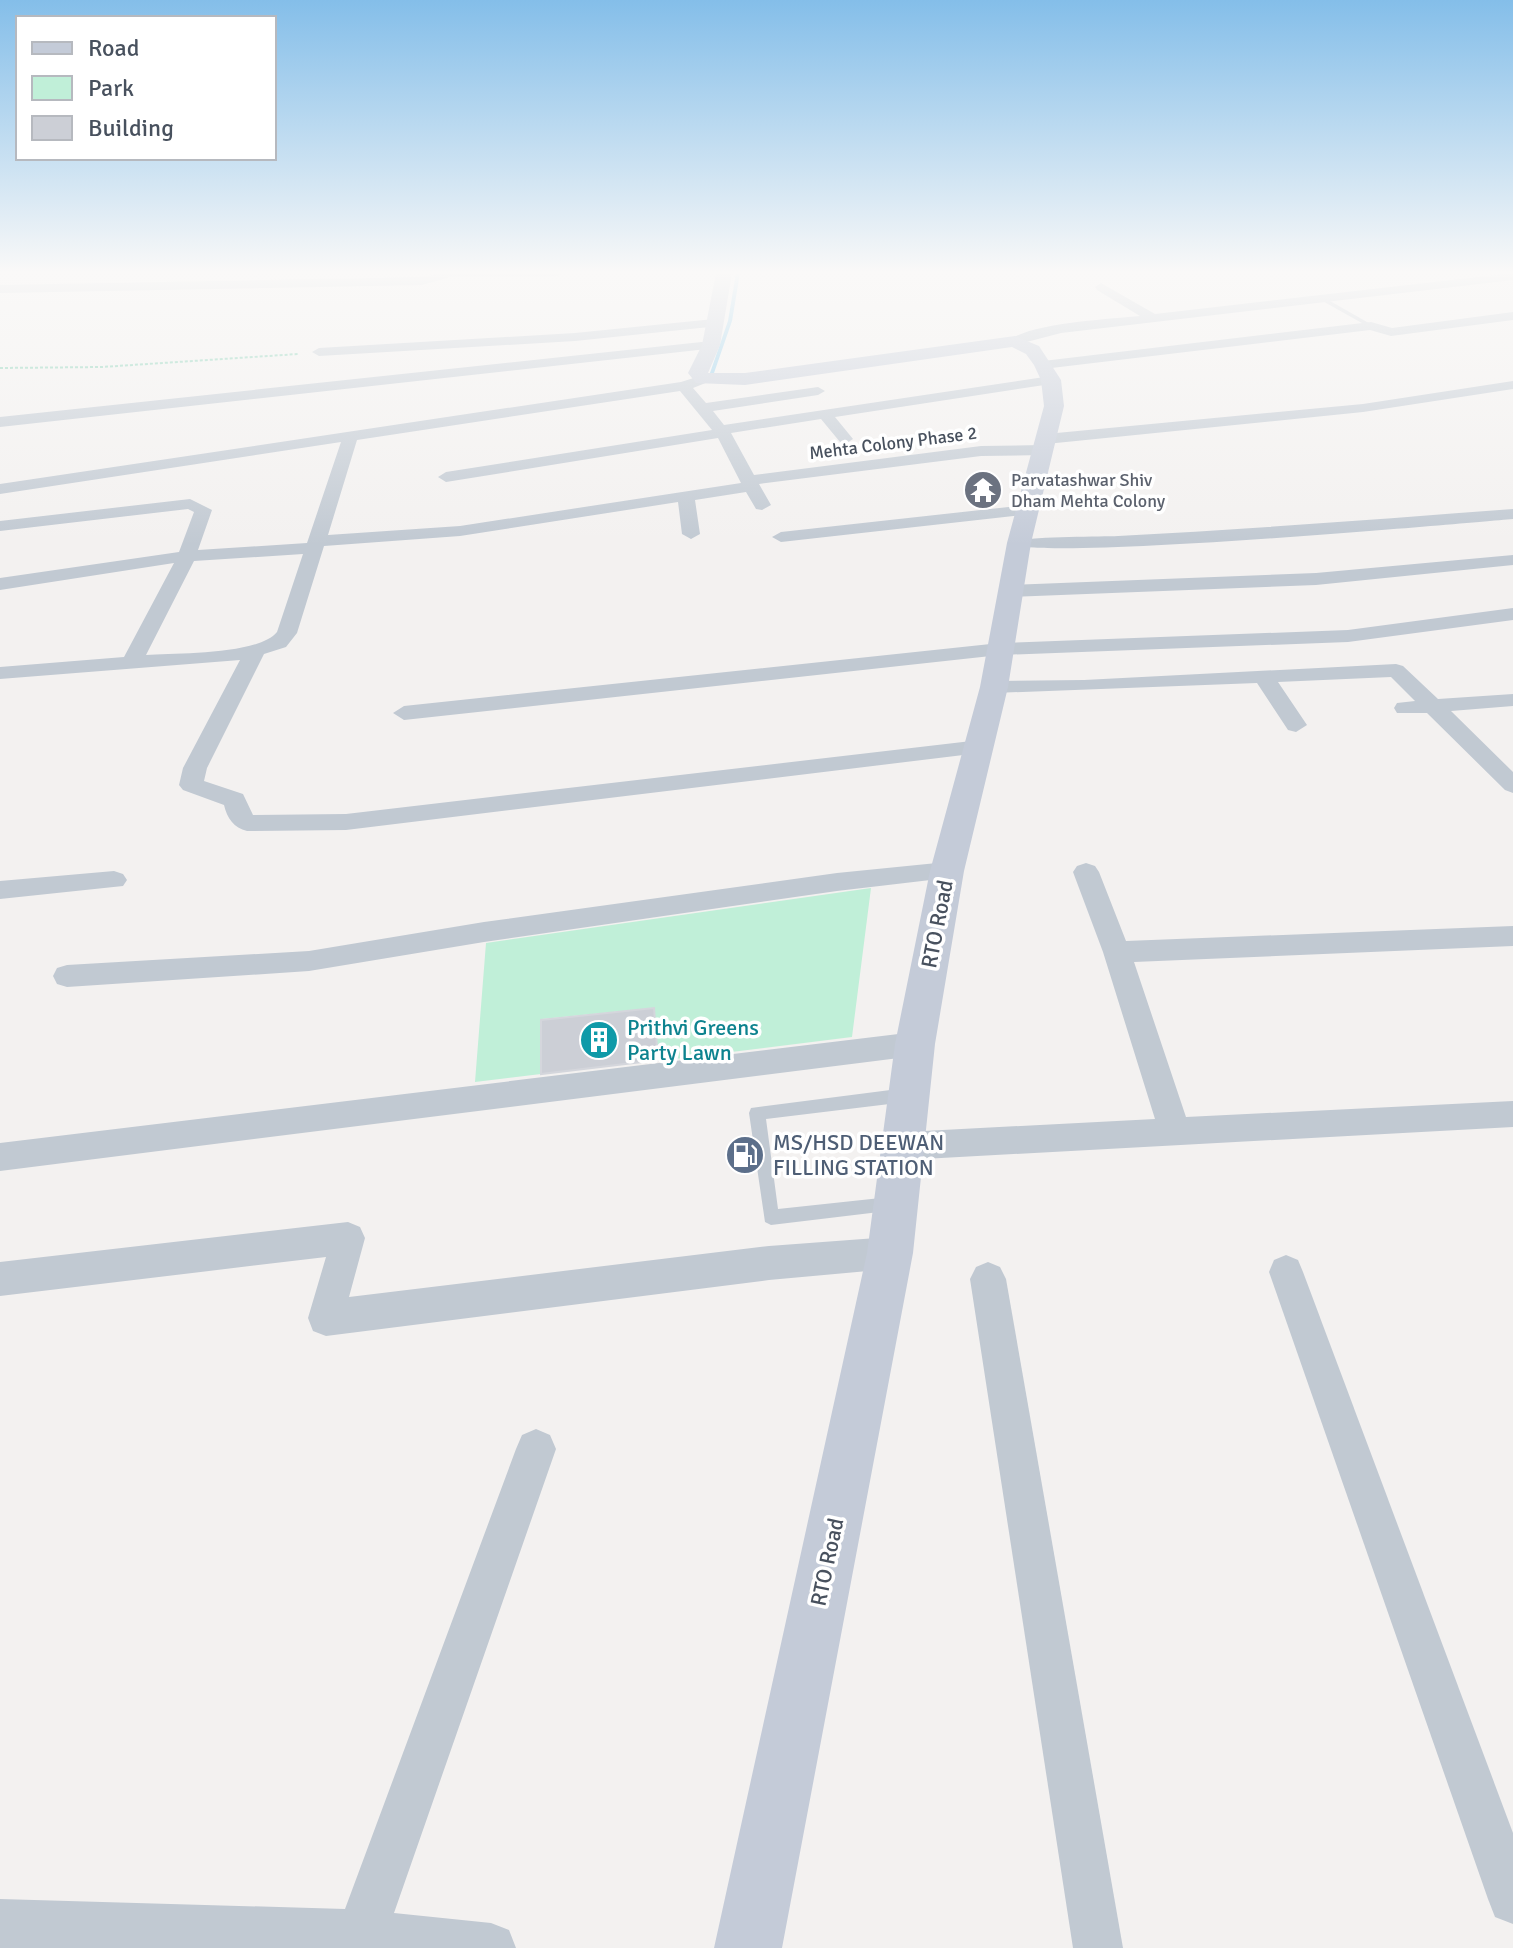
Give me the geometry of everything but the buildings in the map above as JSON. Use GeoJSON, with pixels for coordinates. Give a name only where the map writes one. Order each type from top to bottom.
{"type":"FeatureCollection","features":[{"type":"Feature","properties":{"kind":"street"},"geometry":{"type":"LineString","coordinates":[[0,422],[650,364]]}},
{"type":"Feature","properties":{"kind":"street"},"geometry":{"type":"LineString","coordinates":[[0,489],[350,438],[683,364]]}},
{"type":"Feature","properties":{"kind":"street"},"geometry":{"type":"LineString","coordinates":[[706,364],[722,431],[762,505]]}},
{"type":"Feature","properties":{"kind":"street"},"geometry":{"type":"LineString","coordinates":[[715,364],[745,379],[1003,364]]}},
{"type":"Feature","properties":{"kind":"street"},"geometry":{"type":"LineString","coordinates":[[722,364],[818,391]]}},
{"type":"Feature","properties":{"kind":"street"},"geometry":{"type":"LineString","coordinates":[[446,477],[824,413],[1028,364]]}},
{"type":"Feature","properties":{"kind":"street","name":"RTO Road"},"geometry":{"type":"LineString","coordinates":[[748,1948],[890,1253],[915,1044],[947,871],[994,687],[1022,526],[1054,406],[1037,364]]}},
{"type":"Feature","properties":{"kind":"street","name":"Mehta Colony Phase 2"},"geometry":{"type":"LineString","coordinates":[[0,584],[187,556],[460,531],[686,496],[749,483],[981,451],[1363,408],[1513,385]]}},
{"type":"Feature","properties":{"kind":"street"},"geometry":{"type":"LineString","coordinates":[[824,413],[845,439]]}},
{"type":"Feature","properties":{"kind":"street"},"geometry":{"type":"LineString","coordinates":[[0,673],[255,652],[279,643],[287,633],[350,438]]}},
{"type":"Feature","properties":{"kind":"street"},"geometry":{"type":"LineString","coordinates":[[686,496],[691,534]]}},
{"type":"Feature","properties":{"kind":"street"},"geometry":{"type":"LineString","coordinates":[[0,526],[190,504],[203,510],[187,556],[132,662]]}},
{"type":"Feature","properties":{"kind":"street"},"geometry":{"type":"LineString","coordinates":[[781,537],[1022,526],[1063,544],[1304,531],[1513,514]]}},
{"type":"Feature","properties":{"kind":"street"},"geometry":{"type":"LineString","coordinates":[[1010,591],[1316,579],[1513,560]]}},
{"type":"Feature","properties":{"kind":"street"},"geometry":{"type":"LineString","coordinates":[[404,713],[1000,649],[1348,636],[1513,614]]}},
{"type":"Feature","properties":{"kind":"street"},"geometry":{"type":"LineString","coordinates":[[255,652],[195,768],[191,785],[235,800],[238,813],[247,823],[346,822],[980,747]]}},
{"type":"Feature","properties":{"kind":"street"},"geometry":{"type":"LineString","coordinates":[[994,687],[1084,686],[1396,670],[1513,785]]}},
{"type":"Feature","properties":{"kind":"street"},"geometry":{"type":"LineString","coordinates":[[1263,676],[1296,725]]}},
{"type":"Feature","properties":{"kind":"street"},"geometry":{"type":"LineString","coordinates":[[1405,708],[1513,700]]}},
{"type":"Feature","properties":{"kind":"street"},"geometry":{"type":"LineString","coordinates":[[67,976],[309,961],[484,932],[837,882],[947,871]]}},
{"type":"Feature","properties":{"kind":"street"},"geometry":{"type":"LineString","coordinates":[[1086,872],[1117,952],[1176,1134]]}},
{"type":"Feature","properties":{"kind":"street"},"geometry":{"type":"LineString","coordinates":[[0,890],[114,880]]}},
{"type":"Feature","properties":{"kind":"street"},"geometry":{"type":"LineString","coordinates":[[1117,952],[1513,936]]}},
{"type":"Feature","properties":{"kind":"street"},"geometry":{"type":"LineString","coordinates":[[0,1157],[915,1044]]}},
{"type":"Feature","properties":{"kind":"street"},"geometry":{"type":"LineString","coordinates":[[905,1146],[1513,1114]]}},
{"type":"Feature","properties":{"kind":"street"},"geometry":{"type":"LineString","coordinates":[[0,1279],[348,1238],[326,1318],[769,1263],[890,1253]]}},
{"type":"Feature","properties":{"kind":"street"},"geometry":{"type":"LineString","coordinates":[[1286,1272],[1513,1899]]}},
{"type":"Feature","properties":{"kind":"street"},"geometry":{"type":"LineString","coordinates":[[988,1279],[1098,1948]]}},
{"type":"Feature","properties":{"kind":"street"},"geometry":{"type":"LineString","coordinates":[[361,1935],[536,1449]]}},
{"type":"Feature","properties":{"kind":"street"},"geometry":{"type":"LineString","coordinates":[[0,1924],[361,1935],[491,1948]]}},
{"type":"Feature","properties":{"kind":"lane"},"geometry":{"type":"LineString","coordinates":[[897,1205],[771,1217],[757,1113],[910,1094]]}},
{"type":"Feature","properties":{"kind":"path"},"geometry":{"type":"LineString","coordinates":[[0,368],[147,364]]}},
{"type":"Feature","properties":{"kind":"green space"},"geometry":{"type":"Polygon","coordinates":[[[871,888],[852,1037],[658,1061],[653,1008],[542,1019],[541,1074],[475,1082],[486,943],[871,888]]]}},
{"type":"Feature","properties":{"kind":"waterway"},"geometry":{"type":"LineString","coordinates":[[712,373],[715,364]]}},
{"type":"Feature","properties":{"kind":"place","name":"Parvatashwar Shiv Dham Mehta Colony"},"geometry":{"type":"Point","coordinates":[983,490]}},
{"type":"Feature","properties":{"kind":"place","name":"Prithvi Greens Party Lawn"},"geometry":{"type":"Point","coordinates":[599,1040]}},
{"type":"Feature","properties":{"kind":"place","name":"MS/HSD DEEWAN FILLING STATION"},"geometry":{"type":"Point","coordinates":[745,1155]}}]}
